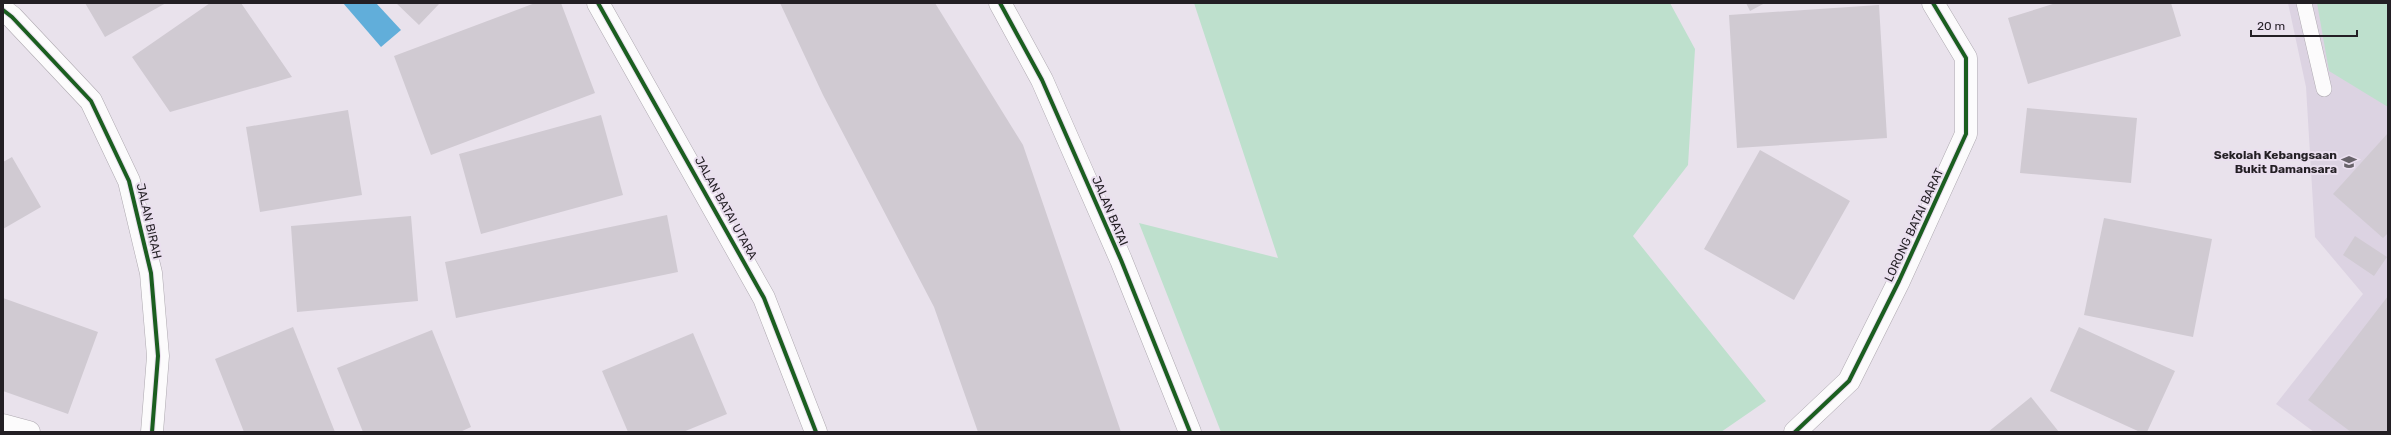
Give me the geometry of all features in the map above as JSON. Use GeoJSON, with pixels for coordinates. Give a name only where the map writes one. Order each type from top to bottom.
{"type":"FeatureCollection","features":[{"type":"Feature","properties":{"kind":"street","name":"JALAN BATAI UTARA"},"geometry":{"type":"LineString","coordinates":[[598,3],[764,298],[816,432]]}},
{"type":"Feature","properties":{"kind":"street","name":"JALAN BATAI"},"geometry":{"type":"LineString","coordinates":[[1000,3],[1042,80],[1121,260],[1190,432]]}},
{"type":"Feature","properties":{"kind":"street","name":"LORONG BATAI BARAT"},"geometry":{"type":"LineString","coordinates":[[1795,432],[1849,381],[1899,281],[1966,134],[1966,58],[1934,3]]}},
{"type":"Feature","properties":{"kind":"street","name":"JALAN BIRAH"},"geometry":{"type":"LineString","coordinates":[[3,10],[12,16],[91,101],[129,181],[151,273],[158,356],[152,432]]}},
{"type":"Feature","properties":{"kind":"street"},"geometry":{"type":"LineString","coordinates":[[3,425],[29,432]]}},
{"type":"Feature","properties":{"kind":"lane"},"geometry":{"type":"LineString","coordinates":[[2304,3],[2324,90]]}},
{"type":"Feature","properties":{"kind":"shaded area","name":"Sekolah Kebangsaan Bukit Damansara"},"geometry":{"type":"Polygon","coordinates":[[[2288,3],[2388,3],[2388,432],[2314,432],[2276,404],[2363,294],[2315,237],[2306,87],[2288,3]]]}},
{"type":"Feature","properties":{"kind":"green space"},"geometry":{"type":"Polygon","coordinates":[[[1194,3],[1670,3],[1695,49],[1688,165],[1633,236],[1766,401],[1721,432],[1221,432],[1139,223],[1278,258],[1194,3]]]}},
{"type":"Feature","properties":{"kind":"green space"},"geometry":{"type":"Polygon","coordinates":[[[2317,3],[2388,3],[2388,107],[2329,71],[2317,3]]]}},
{"type":"Feature","properties":{"kind":"water"},"geometry":{"type":"Polygon","coordinates":[[[343,3],[376,3],[401,30],[381,47],[343,3]]]}},
{"type":"Feature","properties":{"kind":"building"},"geometry":{"type":"Polygon","coordinates":[[[85,3],[166,3],[105,37],[85,3]]]}},
{"type":"Feature","properties":{"kind":"building"},"geometry":{"type":"Polygon","coordinates":[[[210,3],[241,3],[292,77],[170,112],[132,57],[210,3]]]}},
{"type":"Feature","properties":{"kind":"building"},"geometry":{"type":"Polygon","coordinates":[[[396,3],[440,3],[419,25],[396,3]]]}},
{"type":"Feature","properties":{"kind":"building"},"geometry":{"type":"Polygon","coordinates":[[[535,3],[561,3],[595,93],[431,155],[394,56],[535,3]]]}},
{"type":"Feature","properties":{"kind":"building"},"geometry":{"type":"Polygon","coordinates":[[[780,3],[935,3],[1023,145],[1121,432],[978,432],[934,307],[823,95],[780,3]]]}},
{"type":"Feature","properties":{"kind":"building"},"geometry":{"type":"Polygon","coordinates":[[[1746,3],[1765,3],[1750,11],[1746,3]]]}},
{"type":"Feature","properties":{"kind":"building"},"geometry":{"type":"Polygon","coordinates":[[[2056,3],[2171,3],[2181,36],[2028,84],[2008,18],[2056,3]]]}},
{"type":"Feature","properties":{"kind":"building"},"geometry":{"type":"Polygon","coordinates":[[[1879,5],[1887,138],[1737,148],[1729,15],[1879,5]]]}},
{"type":"Feature","properties":{"kind":"building"},"geometry":{"type":"Polygon","coordinates":[[[2027,108],[2137,118],[2131,183],[2020,173],[2027,108]]]}},
{"type":"Feature","properties":{"kind":"building"},"geometry":{"type":"Polygon","coordinates":[[[348,110],[362,195],[260,212],[246,127],[348,110]]]}},
{"type":"Feature","properties":{"kind":"building"},"geometry":{"type":"Polygon","coordinates":[[[601,115],[623,195],[481,234],[459,154],[601,115]]]}},
{"type":"Feature","properties":{"kind":"building"},"geometry":{"type":"Polygon","coordinates":[[[2388,133],[2388,233],[2383,238],[2333,194],[2388,133]]]}},
{"type":"Feature","properties":{"kind":"building"},"geometry":{"type":"Polygon","coordinates":[[[1760,150],[1850,201],[1794,300],[1704,249],[1760,150]]]}},
{"type":"Feature","properties":{"kind":"building"},"geometry":{"type":"Polygon","coordinates":[[[12,157],[41,207],[3,229],[3,162],[12,157]]]}},
{"type":"Feature","properties":{"kind":"building"},"geometry":{"type":"Polygon","coordinates":[[[667,215],[678,272],[456,318],[445,262],[667,215]]]}},
{"type":"Feature","properties":{"kind":"building"},"geometry":{"type":"Polygon","coordinates":[[[411,216],[418,301],[297,312],[291,226],[411,216]]]}},
{"type":"Feature","properties":{"kind":"building"},"geometry":{"type":"Polygon","coordinates":[[[2104,218],[2212,239],[2193,337],[2084,315],[2104,218]]]}},
{"type":"Feature","properties":{"kind":"building"},"geometry":{"type":"Polygon","coordinates":[[[2355,236],[2387,257],[2374,276],[2343,255],[2355,236]]]}},
{"type":"Feature","properties":{"kind":"building"},"geometry":{"type":"Polygon","coordinates":[[[2388,296],[2388,432],[2351,432],[2308,400],[2388,296]]]}},
{"type":"Feature","properties":{"kind":"building"},"geometry":{"type":"Polygon","coordinates":[[[3,298],[98,332],[68,414],[3,391],[3,298]]]}},
{"type":"Feature","properties":{"kind":"building"},"geometry":{"type":"Polygon","coordinates":[[[293,327],[335,432],[244,432],[215,359],[293,327]]]}},
{"type":"Feature","properties":{"kind":"building"},"geometry":{"type":"Polygon","coordinates":[[[2079,327],[2175,371],[2147,432],[2140,432],[2050,391],[2079,327]]]}},
{"type":"Feature","properties":{"kind":"building"},"geometry":{"type":"Polygon","coordinates":[[[432,330],[471,427],[460,432],[363,432],[337,368],[432,330]]]}},
{"type":"Feature","properties":{"kind":"building"},"geometry":{"type":"Polygon","coordinates":[[[693,333],[727,414],[683,432],[628,432],[602,371],[693,333]]]}},
{"type":"Feature","properties":{"kind":"building"},"geometry":{"type":"Polygon","coordinates":[[[2031,397],[2059,432],[1988,432],[2031,397]]]}},
{"type":"Feature","properties":{"kind":"cycle path"},"geometry":{"type":"LineString","coordinates":[[598,3],[764,298],[816,432]]}},
{"type":"Feature","properties":{"kind":"cycle path"},"geometry":{"type":"LineString","coordinates":[[1000,3],[1042,80],[1121,260],[1190,432]]}},
{"type":"Feature","properties":{"kind":"cycle path"},"geometry":{"type":"LineString","coordinates":[[1795,432],[1849,381],[1899,281],[1966,134],[1966,58],[1933,3]]}},
{"type":"Feature","properties":{"kind":"cycle path"},"geometry":{"type":"LineString","coordinates":[[3,10],[12,17],[91,101],[129,181],[151,273],[158,356],[152,432]]}},
{"type":"Feature","properties":{"kind":"place","name":"Sekolah Kebangsaan Bukit Damansara"},"geometry":{"type":"Point","coordinates":[2349,162]}}]}
